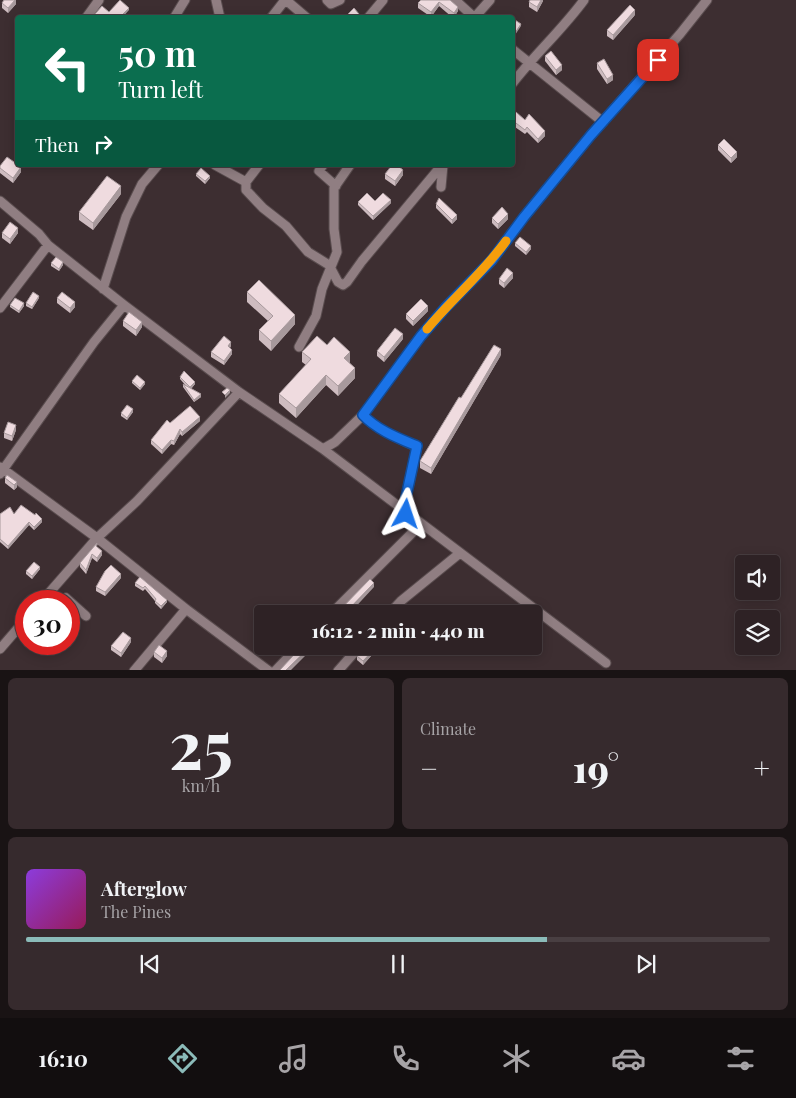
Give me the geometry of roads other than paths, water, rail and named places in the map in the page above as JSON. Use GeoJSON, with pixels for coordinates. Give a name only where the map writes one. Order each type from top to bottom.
{"type":"FeatureCollection","features":[{"type":"Feature","properties":{"kind":"street"},"geometry":{"type":"LineString","coordinates":[[88,15],[100,0]]}},
{"type":"Feature","properties":{"kind":"street"},"geometry":{"type":"LineString","coordinates":[[176,15],[185,0]]}},
{"type":"Feature","properties":{"kind":"street"},"geometry":{"type":"LineString","coordinates":[[216,0],[219,15]]}},
{"type":"Feature","properties":{"kind":"street"},"geometry":{"type":"LineString","coordinates":[[274,15],[286,0],[304,15]]}},
{"type":"Feature","properties":{"kind":"street"},"geometry":{"type":"LineString","coordinates":[[327,0],[330,4],[340,0]]}},
{"type":"Feature","properties":{"kind":"street"},"geometry":{"type":"LineString","coordinates":[[370,15],[383,0]]}},
{"type":"Feature","properties":{"kind":"street"},"geometry":{"type":"LineString","coordinates":[[455,0],[473,15]]}},
{"type":"Feature","properties":{"kind":"street"},"geometry":{"type":"LineString","coordinates":[[477,15],[490,0]]}},
{"type":"Feature","properties":{"kind":"street"},"geometry":{"type":"LineString","coordinates":[[515,80],[529,62],[567,23],[584,0]]}},
{"type":"Feature","properties":{"kind":"street"},"geometry":{"type":"LineString","coordinates":[[323,449],[335,442],[363,415],[421,336],[446,307],[492,260],[524,217],[707,0]]}},
{"type":"Feature","properties":{"kind":"street"},"geometry":{"type":"LineString","coordinates":[[515,51],[603,122]]}},
{"type":"Feature","properties":{"kind":"street"},"geometry":{"type":"LineString","coordinates":[[104,289],[126,217],[142,184],[156,167]]}},
{"type":"Feature","properties":{"kind":"street"},"geometry":{"type":"LineString","coordinates":[[219,167],[246,182]]}},
{"type":"Feature","properties":{"kind":"street"},"geometry":{"type":"LineString","coordinates":[[257,167],[246,182],[246,190],[263,208],[286,226],[308,252],[324,260],[338,282],[343,285],[441,167]]}},
{"type":"Feature","properties":{"kind":"street"},"geometry":{"type":"LineString","coordinates":[[322,167],[319,171],[336,186]]}},
{"type":"Feature","properties":{"kind":"street"},"geometry":{"type":"LineString","coordinates":[[299,347],[316,316],[322,289],[337,252],[334,229],[334,188],[349,167]]}},
{"type":"Feature","properties":{"kind":"street"},"geometry":{"type":"LineString","coordinates":[[441,187],[443,167]]}},
{"type":"Feature","properties":{"kind":"street"},"geometry":{"type":"LineString","coordinates":[[0,201],[39,234],[48,245],[238,392],[323,449],[406,514],[606,663]]}},
{"type":"Feature","properties":{"kind":"street"},"geometry":{"type":"LineString","coordinates":[[0,308],[48,245]]}},
{"type":"Feature","properties":{"kind":"street"},"geometry":{"type":"LineString","coordinates":[[124,305],[94,342],[1,471],[97,538],[186,609],[269,670]]}},
{"type":"Feature","properties":{"kind":"street"},"geometry":{"type":"LineString","coordinates":[[53,590],[97,538],[137,501],[238,392]]}},
{"type":"Feature","properties":{"kind":"street"},"geometry":{"type":"LineString","coordinates":[[363,415],[386,432],[417,446],[406,497],[406,514]]}},
{"type":"Feature","properties":{"kind":"street"},"geometry":{"type":"LineString","coordinates":[[340,605],[421,524]]}},
{"type":"Feature","properties":{"kind":"street"},"geometry":{"type":"LineString","coordinates":[[398,605],[460,553]]}},
{"type":"Feature","properties":{"kind":"street"},"geometry":{"type":"LineString","coordinates":[[134,670],[186,609]]}},
{"type":"Feature","properties":{"kind":"street"},"geometry":{"type":"LineString","coordinates":[[80,611],[86,616]]}},
{"type":"Feature","properties":{"kind":"street"},"geometry":{"type":"LineString","coordinates":[[0,649],[15,632]]}},
{"type":"Feature","properties":{"kind":"street"},"geometry":{"type":"LineString","coordinates":[[275,670],[290,655]]}},
{"type":"Feature","properties":{"kind":"street"},"geometry":{"type":"LineString","coordinates":[[338,670],[352,655]]}}]}
